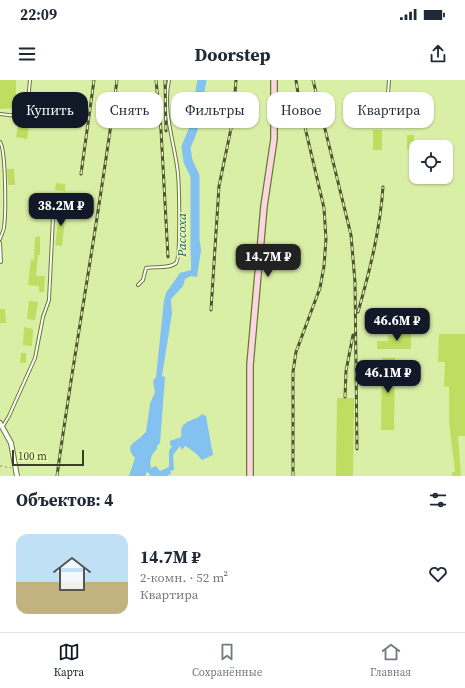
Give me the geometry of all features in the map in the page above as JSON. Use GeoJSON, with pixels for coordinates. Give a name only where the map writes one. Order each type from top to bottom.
{"type":"FeatureCollection","features":[{"type":"Feature","properties":{"kind":"street"},"geometry":{"type":"LineString","coordinates":[[250,476],[250,365],[264,206],[274,139],[274,80]]}},
{"type":"Feature","properties":{"kind":"street"},"geometry":{"type":"LineString","coordinates":[[1,425],[11,443],[16,476]]}},
{"type":"Feature","properties":{"kind":"lane"},"geometry":{"type":"LineString","coordinates":[[0,114],[17,116],[27,111],[30,80]]}},
{"type":"Feature","properties":{"kind":"lane"},"geometry":{"type":"LineString","coordinates":[[138,285],[143,280],[146,268],[157,265],[174,265],[178,261],[178,176],[169,123],[168,80]]}},
{"type":"Feature","properties":{"kind":"lane"},"geometry":{"type":"LineString","coordinates":[[388,92],[389,80]]}},
{"type":"Feature","properties":{"kind":"lane"},"geometry":{"type":"LineString","coordinates":[[0,142],[3,146],[4,220],[4,227],[0,239]]}},
{"type":"Feature","properties":{"kind":"lane"},"geometry":{"type":"LineString","coordinates":[[1,425],[9,416],[35,358],[48,300],[54,197],[70,199]]}},
{"type":"Feature","properties":{"kind":"lane"},"geometry":{"type":"LineString","coordinates":[[0,243],[1,262]]}},
{"type":"Feature","properties":{"kind":"path"},"geometry":{"type":"LineString","coordinates":[[0,466],[16,468]]}},
{"type":"Feature","properties":{"kind":"water"},"geometry":{"type":"Polygon","coordinates":[[[200,241],[201,250],[197,277],[191,276],[185,279],[183,286],[171,299],[172,313],[162,376],[165,377],[160,443],[152,456],[150,466],[151,468],[156,466],[160,471],[169,467],[169,451],[172,446],[170,445],[170,441],[181,437],[181,431],[184,424],[202,414],[206,416],[213,455],[202,460],[185,446],[182,450],[180,446],[173,455],[174,470],[170,471],[171,474],[167,475],[170,476],[150,476],[147,472],[145,476],[129,476],[135,458],[130,448],[133,443],[146,432],[150,404],[155,392],[153,381],[156,377],[166,293],[180,273],[191,270],[191,243],[200,241]]]}},
{"type":"Feature","properties":{"kind":"building"},"geometry":{"type":"Polygon","coordinates":[[[0,80],[16,80],[16,92],[12,92],[12,108],[0,109],[0,80]]]}},
{"type":"Feature","properties":{"kind":"building"},"geometry":{"type":"Polygon","coordinates":[[[18,128],[29,128],[27,139],[16,137],[18,128]]]}},
{"type":"Feature","properties":{"kind":"building"},"geometry":{"type":"Polygon","coordinates":[[[373,130],[382,130],[382,150],[373,150],[373,130]]]}},
{"type":"Feature","properties":{"kind":"building"},"geometry":{"type":"Polygon","coordinates":[[[407,135],[414,135],[414,140],[409,140],[409,149],[407,149],[407,135]]]}},
{"type":"Feature","properties":{"kind":"building"},"geometry":{"type":"Polygon","coordinates":[[[7,169],[14,169],[15,185],[8,185],[7,169]]]}},
{"type":"Feature","properties":{"kind":"building"},"geometry":{"type":"Polygon","coordinates":[[[56,183],[65,184],[65,191],[55,190],[56,183]]]}},
{"type":"Feature","properties":{"kind":"building"},"geometry":{"type":"Polygon","coordinates":[[[60,207],[66,208],[62,246],[55,245],[60,207]]]}},
{"type":"Feature","properties":{"kind":"building"},"geometry":{"type":"Polygon","coordinates":[[[40,236],[40,255],[38,255],[36,276],[45,276],[44,292],[39,292],[39,286],[28,285],[31,259],[34,260],[35,237],[40,236]]]}},
{"type":"Feature","properties":{"kind":"building"},"geometry":{"type":"Polygon","coordinates":[[[29,301],[38,302],[35,320],[27,319],[29,301]]]}},
{"type":"Feature","properties":{"kind":"building"},"geometry":{"type":"Polygon","coordinates":[[[0,309],[5,309],[6,323],[0,323],[0,309]]]}},
{"type":"Feature","properties":{"kind":"building"},"geometry":{"type":"Polygon","coordinates":[[[24,327],[33,329],[32,346],[23,345],[24,327]]]}},
{"type":"Feature","properties":{"kind":"building"},"geometry":{"type":"Polygon","coordinates":[[[401,330],[411,330],[411,349],[377,349],[377,341],[388,341],[388,335],[401,336],[401,330]]]}},
{"type":"Feature","properties":{"kind":"building"},"geometry":{"type":"Polygon","coordinates":[[[439,334],[465,334],[465,436],[458,436],[461,476],[452,476],[452,472],[455,472],[449,421],[449,387],[444,386],[445,362],[438,362],[439,334]]]}},
{"type":"Feature","properties":{"kind":"building"},"geometry":{"type":"Polygon","coordinates":[[[21,353],[26,353],[26,363],[20,363],[21,353]]]}},
{"type":"Feature","properties":{"kind":"building"},"geometry":{"type":"Polygon","coordinates":[[[382,358],[395,358],[394,430],[381,430],[382,358]]]}},
{"type":"Feature","properties":{"kind":"building"},"geometry":{"type":"Polygon","coordinates":[[[337,398],[354,398],[353,476],[336,476],[337,398]]]}},
{"type":"Feature","properties":{"kind":"waterway","name":"Рассоха"},"geometry":{"type":"LineString","coordinates":[[195,254],[195,176],[188,161],[186,147],[193,130],[202,80]]}},
{"type":"Feature","properties":{"kind":"railway"},"geometry":{"type":"LineString","coordinates":[[81,174],[94,80]]}},
{"type":"Feature","properties":{"kind":"railway"},"geometry":{"type":"LineString","coordinates":[[57,476],[117,80]]}},
{"type":"Feature","properties":{"kind":"railway"},"geometry":{"type":"LineString","coordinates":[[156,80],[161,130],[168,257]]}},
{"type":"Feature","properties":{"kind":"railway"},"geometry":{"type":"LineString","coordinates":[[165,80],[166,131]]}},
{"type":"Feature","properties":{"kind":"railway"},"geometry":{"type":"LineString","coordinates":[[211,310],[219,186],[233,119],[236,80]]}},
{"type":"Feature","properties":{"kind":"railway"},"geometry":{"type":"LineString","coordinates":[[293,476],[293,372],[296,352],[320,288],[324,266],[326,239],[324,208],[300,106],[296,80]]}},
{"type":"Feature","properties":{"kind":"railway"},"geometry":{"type":"LineString","coordinates":[[313,80],[351,235],[355,282],[357,449]]}},
{"type":"Feature","properties":{"kind":"railway"},"geometry":{"type":"LineString","coordinates":[[358,312],[374,250],[380,219],[383,187]]}},
{"type":"Feature","properties":{"kind":"railway"},"geometry":{"type":"LineString","coordinates":[[345,397],[346,371],[353,335]]}}]}
